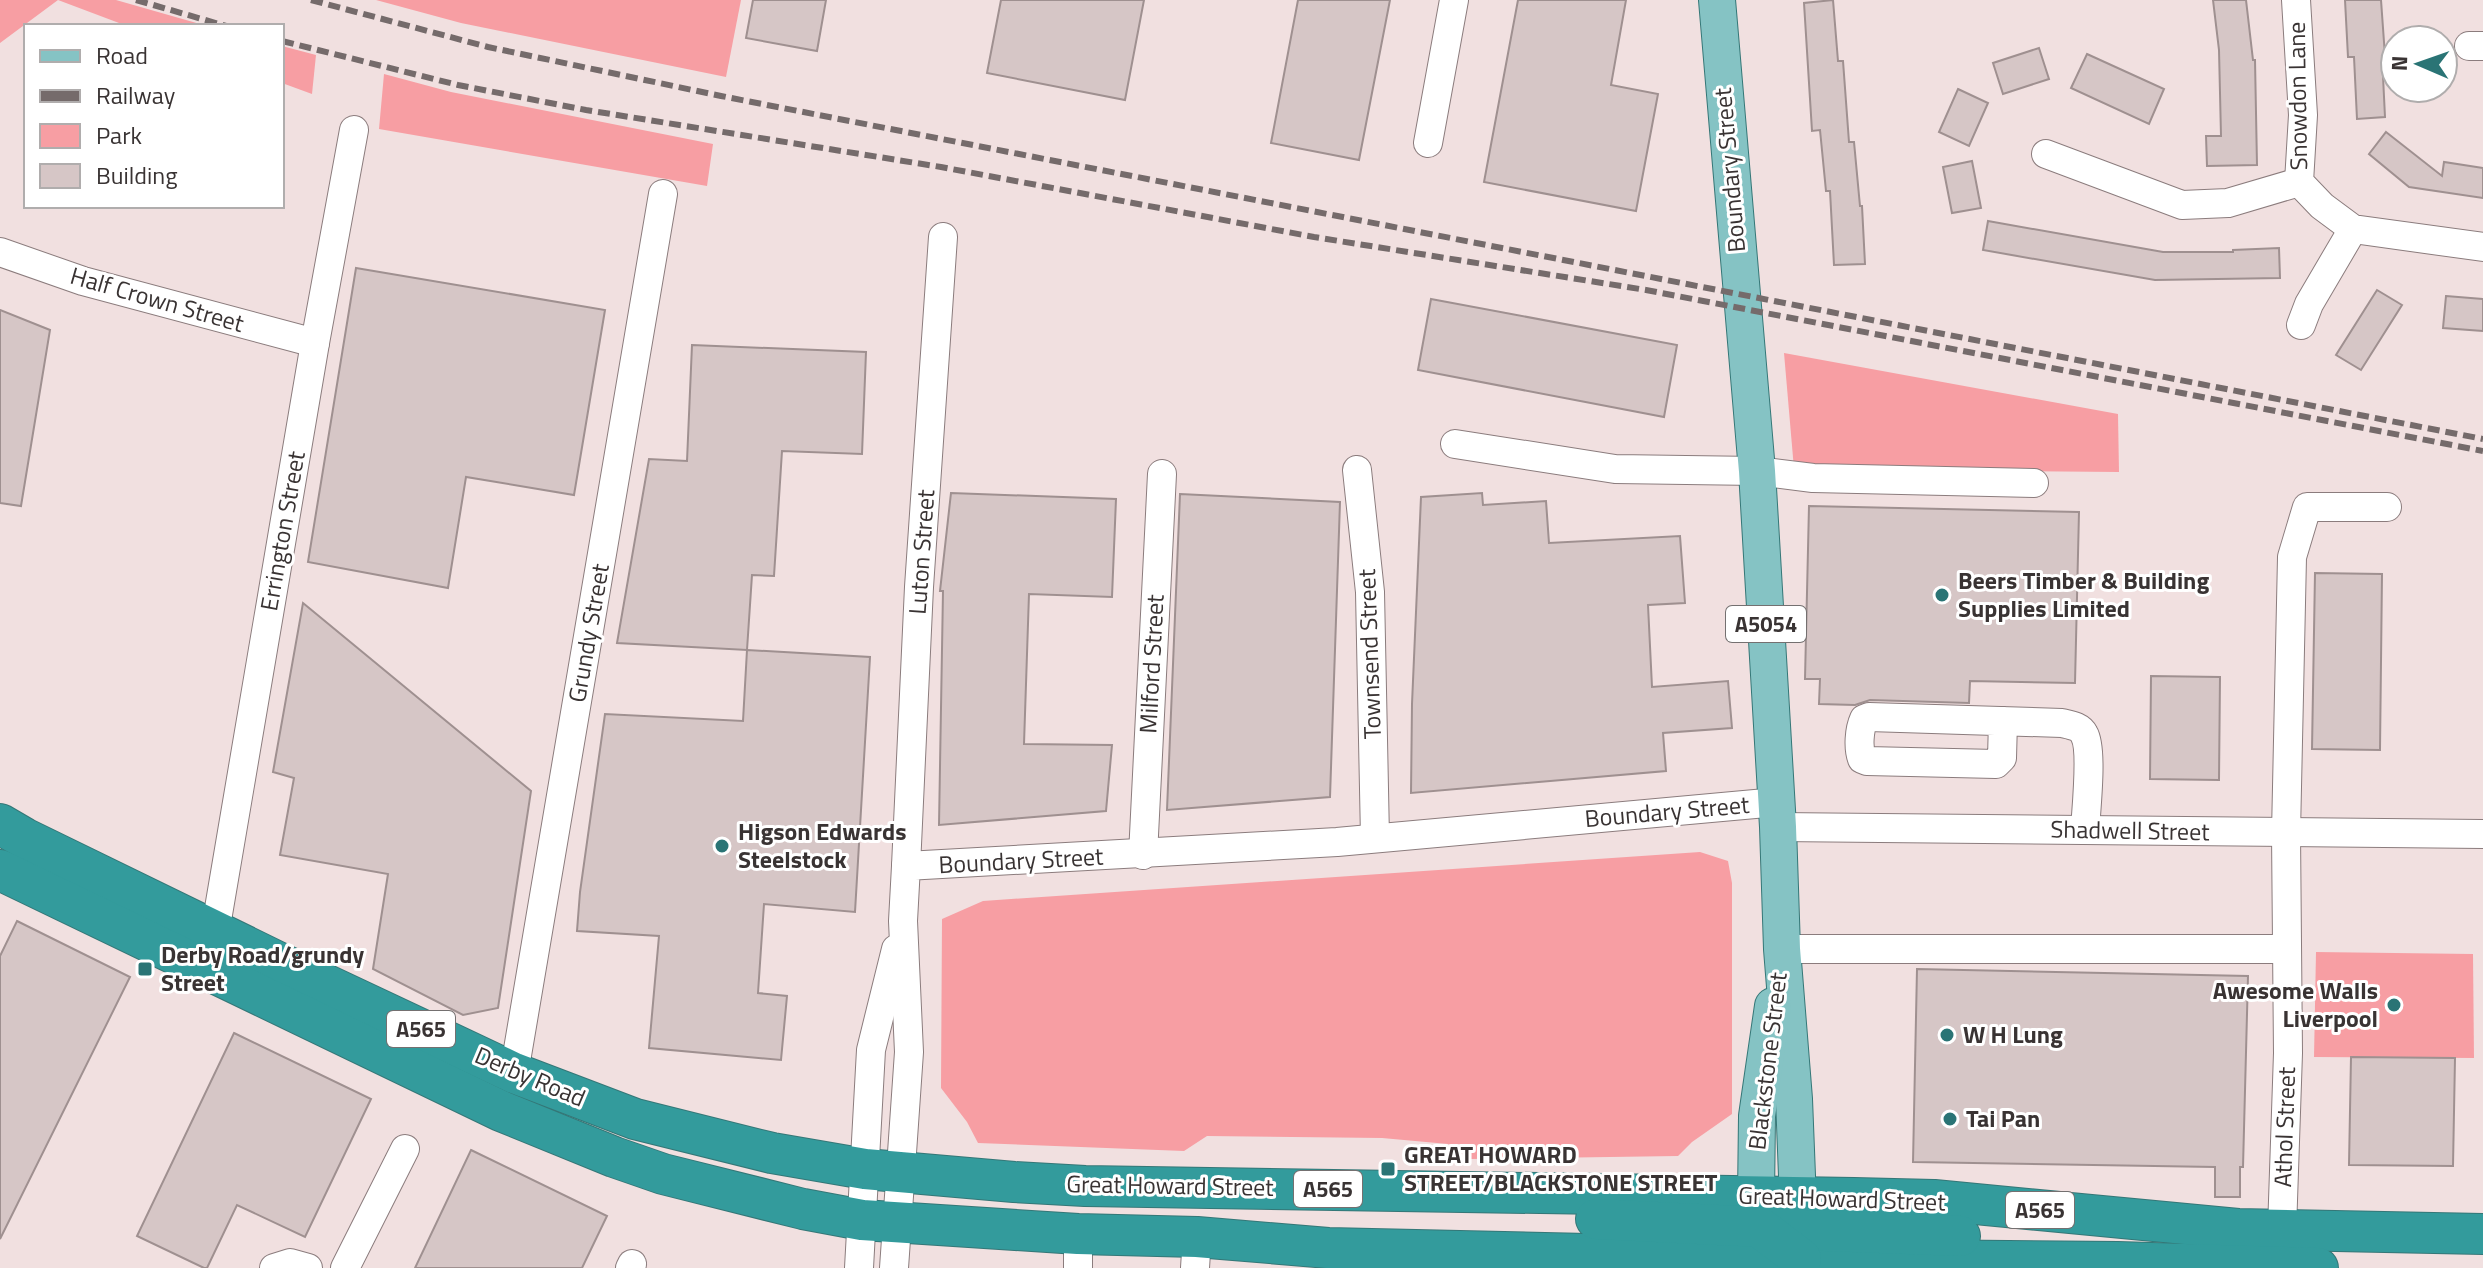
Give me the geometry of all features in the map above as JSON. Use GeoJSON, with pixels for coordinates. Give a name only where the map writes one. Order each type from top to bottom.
{"type":"FeatureCollection","features":[{"type":"Feature","properties":{"kind":"highway","name":"Derby Road"},"geometry":{"type":"LineString","coordinates":[[0,824],[215,932],[514,1073],[635,1119],[772,1153],[883,1170]]}},
{"type":"Feature","properties":{"kind":"highway","name":"Derby Road"},"geometry":{"type":"LineString","coordinates":[[0,870],[515,1117],[614,1157],[663,1174],[803,1209],[879,1221]]}},
{"type":"Feature","properties":{"kind":"highway","name":"Great Howard Street"},"geometry":{"type":"LineString","coordinates":[[883,1170],[1085,1186],[1412,1191],[1760,1237],[1800,1238],[1934,1200],[2192,1226],[2483,1234]]}},
{"type":"Feature","properties":{"kind":"highway","name":"Great Howard Street"},"geometry":{"type":"LineString","coordinates":[[879,1221],[1078,1251],[1328,1258],[1760,1237],[2118,1262],[2318,1268]]}},
{"type":"Feature","properties":{"kind":"main road","name":"Boundary Street"},"geometry":{"type":"LineString","coordinates":[[1717,0],[1757,471],[1777,815]]}},
{"type":"Feature","properties":{"kind":"main road","name":"Blackstone Street"},"geometry":{"type":"LineString","coordinates":[[1777,815],[1800,1238]]}},
{"type":"Feature","properties":{"kind":"main road","name":"Blackstone Street"},"geometry":{"type":"LineString","coordinates":[[1760,1237],[1757,1116],[1782,949]]}},
{"type":"Feature","properties":{"kind":"street"},"geometry":{"type":"LineString","coordinates":[[1428,143],[1454,0]]}},
{"type":"Feature","properties":{"kind":"street","name":"Snowdon Lane"},"geometry":{"type":"LineString","coordinates":[[2296,0],[2303,115],[2299,182],[2322,206],[2353,229],[2483,247]]}},
{"type":"Feature","properties":{"kind":"street","name":"Errington Street"},"geometry":{"type":"LineString","coordinates":[[215,932],[354,130]]}},
{"type":"Feature","properties":{"kind":"street"},"geometry":{"type":"LineString","coordinates":[[2046,154],[2182,205],[2228,203],[2299,182]]}},
{"type":"Feature","properties":{"kind":"street","name":"Grundy Street"},"geometry":{"type":"LineString","coordinates":[[514,1073],[663,194]]}},
{"type":"Feature","properties":{"kind":"street"},"geometry":{"type":"LineString","coordinates":[[2301,325],[2309,304],[2353,229]]}},
{"type":"Feature","properties":{"kind":"street","name":"Luton Street"},"geometry":{"type":"LineString","coordinates":[[906,866],[919,587],[943,237]]}},
{"type":"Feature","properties":{"kind":"street","name":"Half Crown Street"},"geometry":{"type":"LineString","coordinates":[[0,252],[83,281],[315,343]]}},
{"type":"Feature","properties":{"kind":"street"},"geometry":{"type":"LineString","coordinates":[[1455,444],[1615,469],[1757,471],[1813,478],[2034,483]]}},
{"type":"Feature","properties":{"kind":"street","name":"Townsend Street"},"geometry":{"type":"LineString","coordinates":[[1357,470],[1370,592],[1375,838]]}},
{"type":"Feature","properties":{"kind":"street","name":"Milford Street"},"geometry":{"type":"LineString","coordinates":[[1143,855],[1162,474]]}},
{"type":"Feature","properties":{"kind":"street","name":"Athol Street"},"geometry":{"type":"LineString","coordinates":[[2282,1230],[2288,1053],[2286,833],[2292,557],[2307,507],[2387,507]]}},
{"type":"Feature","properties":{"kind":"street"},"geometry":{"type":"LineString","coordinates":[[2003,721],[2002,758],[1996,764],[1867,761],[1862,759],[1860,753],[1861,725],[1869,717],[2003,721],[2062,723],[2075,726],[2084,733],[2088,750],[2085,830]]}},
{"type":"Feature","properties":{"kind":"street","name":"Boundary Street"},"geometry":{"type":"LineString","coordinates":[[859,1268],[879,1221],[883,1170],[909,1052],[903,921],[906,866],[1143,855],[1777,815]]}},
{"type":"Feature","properties":{"kind":"street","name":"Shadwell Street"},"geometry":{"type":"LineString","coordinates":[[1777,815],[2085,830],[2483,834]]}},
{"type":"Feature","properties":{"kind":"street","name":"Boundary Street"},"geometry":{"type":"LineString","coordinates":[[883,1170],[871,1050],[903,921]]}},
{"type":"Feature","properties":{"kind":"street"},"geometry":{"type":"LineString","coordinates":[[1782,949],[2287,949]]}},
{"type":"Feature","properties":{"kind":"street"},"geometry":{"type":"LineString","coordinates":[[345,1268],[405,1149]]}},
{"type":"Feature","properties":{"kind":"street","name":"Boundary Street"},"geometry":{"type":"LineString","coordinates":[[879,1221],[894,1268]]}},
{"type":"Feature","properties":{"kind":"street"},"geometry":{"type":"LineString","coordinates":[[274,1268],[290,1263],[308,1268]]}},
{"type":"Feature","properties":{"kind":"green space"},"geometry":{"type":"Polygon","coordinates":[[[0,0],[58,0],[24,24],[0,43],[0,0]]]}},
{"type":"Feature","properties":{"kind":"green space"},"geometry":{"type":"Polygon","coordinates":[[[58,0],[116,0],[200,24],[122,24],[58,0]]]}},
{"type":"Feature","properties":{"kind":"green space"},"geometry":{"type":"Polygon","coordinates":[[[376,0],[741,0],[726,77],[461,23],[376,0]]]}},
{"type":"Feature","properties":{"kind":"green space"},"geometry":{"type":"Polygon","coordinates":[[[284,47],[316,55],[312,94],[284,84],[284,47]]]}},
{"type":"Feature","properties":{"kind":"green space"},"geometry":{"type":"Polygon","coordinates":[[[384,74],[451,92],[713,144],[707,186],[379,129],[384,74]]]}},
{"type":"Feature","properties":{"kind":"green space"},"geometry":{"type":"Polygon","coordinates":[[[1784,353],[2118,414],[2119,472],[1794,469],[1784,353]]]}},
{"type":"Feature","properties":{"kind":"green space"},"geometry":{"type":"Polygon","coordinates":[[[1700,852],[1728,861],[1732,883],[1732,1114],[1692,1142],[1678,1156],[1470,1159],[1448,1144],[1382,1138],[1207,1136],[1184,1151],[978,1143],[967,1122],[941,1088],[942,919],[983,901],[1700,852]]]}},
{"type":"Feature","properties":{"kind":"green space","name":"Awesome Walls Liverpool"},"geometry":{"type":"Polygon","coordinates":[[[2316,952],[2473,954],[2474,1058],[2314,1057],[2316,952]]]}},
{"type":"Feature","properties":{"kind":"building"},"geometry":{"type":"Polygon","coordinates":[[[753,0],[826,0],[817,51],[746,38],[753,0]]]}},
{"type":"Feature","properties":{"kind":"building"},"geometry":{"type":"Polygon","coordinates":[[[1001,0],[1144,0],[1125,100],[987,73],[1001,0]]]}},
{"type":"Feature","properties":{"kind":"building"},"geometry":{"type":"Polygon","coordinates":[[[1298,0],[1390,0],[1359,160],[1271,143],[1298,0]]]}},
{"type":"Feature","properties":{"kind":"building"},"geometry":{"type":"Polygon","coordinates":[[[1518,0],[1626,0],[1611,85],[1658,94],[1636,211],[1484,182],[1518,0]]]}},
{"type":"Feature","properties":{"kind":"building"},"geometry":{"type":"Polygon","coordinates":[[[1833,0],[1838,61],[1843,61],[1849,142],[1854,142],[1862,206],[1865,264],[1834,265],[1830,191],[1826,191],[1820,130],[1812,131],[1804,3],[1833,0]]]}},
{"type":"Feature","properties":{"kind":"building"},"geometry":{"type":"Polygon","coordinates":[[[2213,0],[2246,0],[2255,60],[2257,165],[2207,166],[2206,136],[2221,136],[2219,50],[2213,0]]]}},
{"type":"Feature","properties":{"kind":"building"},"geometry":{"type":"Polygon","coordinates":[[[2345,0],[2381,0],[2379,104],[2384,104],[2385,117],[2357,119],[2354,57],[2348,57],[2345,0]]]}},
{"type":"Feature","properties":{"kind":"building"},"geometry":{"type":"Polygon","coordinates":[[[2039,48],[2049,79],[2003,94],[1993,63],[2039,48]]]}},
{"type":"Feature","properties":{"kind":"building"},"geometry":{"type":"Polygon","coordinates":[[[2087,54],[2164,89],[2149,124],[2071,88],[2087,54]]]}},
{"type":"Feature","properties":{"kind":"building"},"geometry":{"type":"Polygon","coordinates":[[[1958,89],[1988,103],[1969,146],[1939,132],[1958,89]]]}},
{"type":"Feature","properties":{"kind":"building"},"geometry":{"type":"Polygon","coordinates":[[[2386,132],[2442,176],[2444,162],[2483,168],[2483,198],[2409,187],[2369,154],[2386,132]]]}},
{"type":"Feature","properties":{"kind":"building"},"geometry":{"type":"Polygon","coordinates":[[[1972,161],[1981,208],[1952,213],[1943,167],[1972,161]]]}},
{"type":"Feature","properties":{"kind":"building"},"geometry":{"type":"Polygon","coordinates":[[[1988,221],[2163,252],[2233,252],[2279,248],[2280,278],[2155,280],[1983,250],[1988,221]]]}},
{"type":"Feature","properties":{"kind":"building"},"geometry":{"type":"Polygon","coordinates":[[[356,268],[605,310],[574,495],[466,477],[448,588],[308,562],[356,268]]]}},
{"type":"Feature","properties":{"kind":"building"},"geometry":{"type":"Polygon","coordinates":[[[2377,290],[2402,305],[2361,370],[2336,355],[2377,290]]]}},
{"type":"Feature","properties":{"kind":"building"},"geometry":{"type":"Polygon","coordinates":[[[2446,296],[2483,299],[2483,331],[2443,328],[2446,296]]]}},
{"type":"Feature","properties":{"kind":"building"},"geometry":{"type":"Polygon","coordinates":[[[1431,299],[1677,345],[1664,417],[1418,370],[1431,299]]]}},
{"type":"Feature","properties":{"kind":"building"},"geometry":{"type":"Polygon","coordinates":[[[0,310],[50,330],[21,506],[0,503],[0,310]]]}},
{"type":"Feature","properties":{"kind":"building"},"geometry":{"type":"Polygon","coordinates":[[[692,345],[866,352],[862,454],[782,451],[774,576],[752,575],[747,650],[617,643],[649,459],[687,461],[692,345]]]}},
{"type":"Feature","properties":{"kind":"building"},"geometry":{"type":"Polygon","coordinates":[[[951,493],[1116,499],[1112,597],[1029,594],[1024,744],[1112,745],[1106,811],[939,825],[943,591],[940,591],[951,493]]]}},
{"type":"Feature","properties":{"kind":"building"},"geometry":{"type":"Polygon","coordinates":[[[1482,493],[1483,505],[1546,501],[1549,543],[1680,536],[1685,603],[1648,605],[1652,687],[1728,681],[1732,728],[1663,733],[1666,771],[1411,793],[1421,497],[1482,493]]]}},
{"type":"Feature","properties":{"kind":"building"},"geometry":{"type":"Polygon","coordinates":[[[1180,494],[1340,502],[1330,797],[1167,810],[1180,494]]]}},
{"type":"Feature","properties":{"kind":"building","name":"Beers Timber & Building Supplies Limited"},"geometry":{"type":"Polygon","coordinates":[[[1809,506],[2079,512],[2075,683],[1970,681],[1969,703],[1870,700],[1855,705],[1819,704],[1820,679],[1805,679],[1809,506]]]}},
{"type":"Feature","properties":{"kind":"building"},"geometry":{"type":"Polygon","coordinates":[[[2315,573],[2382,574],[2380,750],[2312,749],[2315,573]]]}},
{"type":"Feature","properties":{"kind":"building"},"geometry":{"type":"Polygon","coordinates":[[[303,603],[531,791],[498,1008],[463,1015],[373,969],[388,874],[280,855],[294,778],[273,772],[303,603]]]}},
{"type":"Feature","properties":{"kind":"building"},"geometry":{"type":"Polygon","coordinates":[[[747,650],[870,657],[855,912],[764,904],[758,993],[787,996],[781,1060],[649,1048],[659,936],[577,931],[605,714],[743,721],[747,650]]]}},
{"type":"Feature","properties":{"kind":"building"},"geometry":{"type":"Polygon","coordinates":[[[2151,676],[2220,677],[2219,780],[2150,779],[2151,676]]]}},
{"type":"Feature","properties":{"kind":"building"},"geometry":{"type":"Polygon","coordinates":[[[17,921],[130,977],[0,1239],[0,956],[17,921]]]}},
{"type":"Feature","properties":{"kind":"building"},"geometry":{"type":"Polygon","coordinates":[[[1917,969],[2248,976],[2240,1197],[2215,1197],[2215,1167],[1913,1162],[1917,969]]]}},
{"type":"Feature","properties":{"kind":"building"},"geometry":{"type":"Polygon","coordinates":[[[234,1033],[371,1099],[305,1237],[237,1205],[207,1268],[204,1268],[137,1236],[234,1033]]]}},
{"type":"Feature","properties":{"kind":"building"},"geometry":{"type":"Polygon","coordinates":[[[2351,1057],[2455,1058],[2453,1166],[2349,1165],[2351,1057]]]}},
{"type":"Feature","properties":{"kind":"building"},"geometry":{"type":"Polygon","coordinates":[[[471,1150],[607,1216],[582,1268],[415,1268],[471,1150]]]}},
{"type":"Feature","properties":{"kind":"railway"},"geometry":{"type":"LineString","coordinates":[[136,0],[219,24]]}},
{"type":"Feature","properties":{"kind":"railway"},"geometry":{"type":"LineString","coordinates":[[311,0],[488,47],[721,96],[2483,439]]}},
{"type":"Feature","properties":{"kind":"railway"},"geometry":{"type":"LineString","coordinates":[[284,42],[458,85],[586,110],[941,167],[1314,237],[1646,290],[2483,451]]}},
{"type":"Feature","properties":{"kind":"place","name":"Beers Timber & Building Supplies Limited"},"geometry":{"type":"Point","coordinates":[1942,595]}},
{"type":"Feature","properties":{"kind":"place","name":"Higson Edwards Steelstock"},"geometry":{"type":"Point","coordinates":[722,846]}},
{"type":"Feature","properties":{"kind":"place","name":"Derby Road/grundy Street"},"geometry":{"type":"Point","coordinates":[145,969]}},
{"type":"Feature","properties":{"kind":"place","name":"Awesome Walls Liverpool"},"geometry":{"type":"Point","coordinates":[2394,1005]}},
{"type":"Feature","properties":{"kind":"place","name":"W H Lung"},"geometry":{"type":"Point","coordinates":[1947,1035]}},
{"type":"Feature","properties":{"kind":"place","name":"Tai Pan"},"geometry":{"type":"Point","coordinates":[1950,1119]}},
{"type":"Feature","properties":{"kind":"place","name":"GREAT HOWARD STREET/BLACKSTONE STREET"},"geometry":{"type":"Point","coordinates":[1388,1169]}}]}
